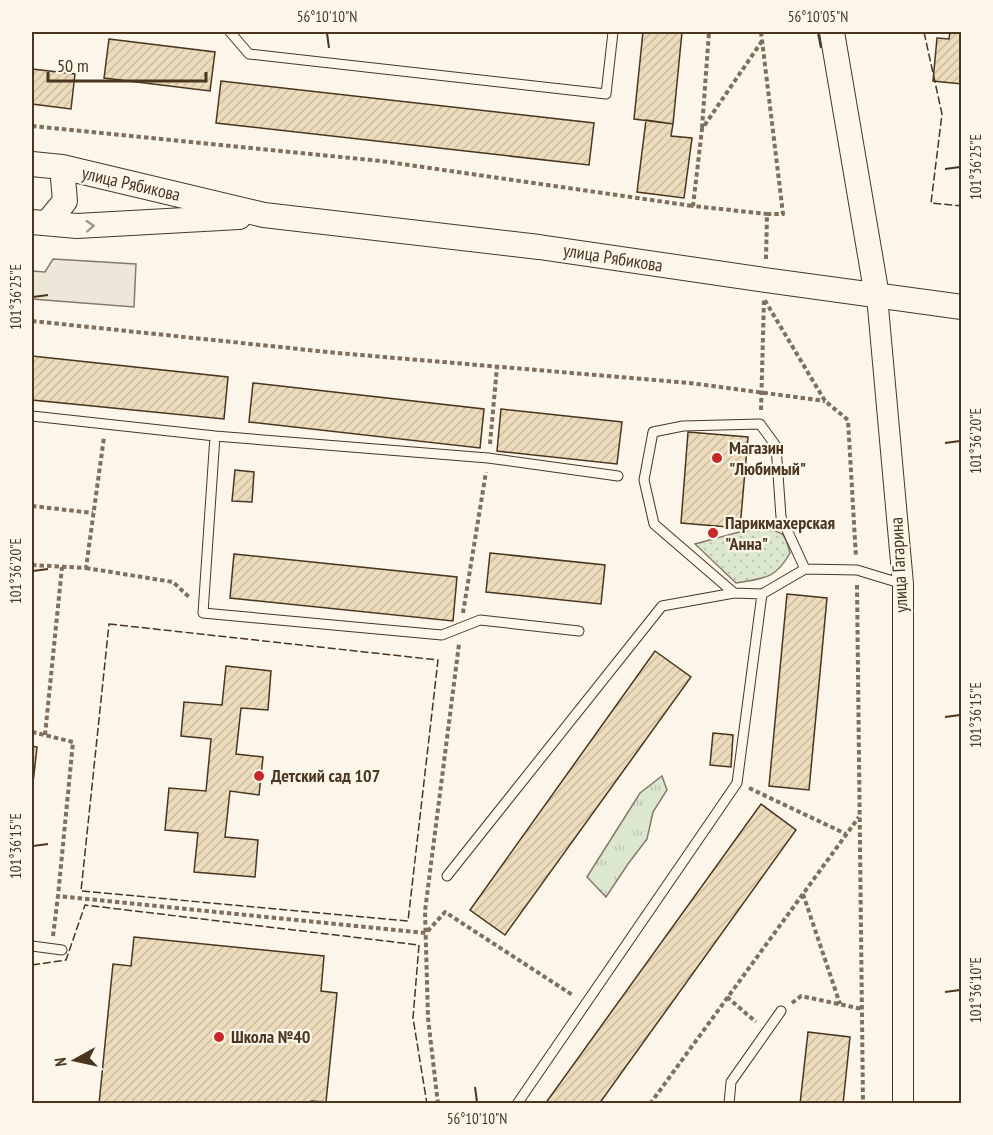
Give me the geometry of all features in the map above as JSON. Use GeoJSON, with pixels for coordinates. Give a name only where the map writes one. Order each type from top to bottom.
{"type":"FeatureCollection","features":[{"type":"Feature","properties":{"kind":"street","name":"улица Гагарина"},"geometry":{"type":"LineString","coordinates":[[832,32],[877,296],[903,584],[903,1104]]}},
{"type":"Feature","properties":{"kind":"street","name":"улица Рябикова"},"geometry":{"type":"LineString","coordinates":[[32,164],[62,167],[264,215],[539,247],[765,290],[877,296],[962,307]]}},
{"type":"Feature","properties":{"kind":"street"},"geometry":{"type":"LineString","coordinates":[[39,222],[65,201],[62,167]]}},
{"type":"Feature","properties":{"kind":"street","name":"улица Рябикова"},"geometry":{"type":"LineString","coordinates":[[39,222],[77,226],[264,215]]}},
{"type":"Feature","properties":{"kind":"lane"},"geometry":{"type":"LineString","coordinates":[[230,32],[249,54],[606,94],[614,32]]}},
{"type":"Feature","properties":{"kind":"lane"},"geometry":{"type":"LineString","coordinates":[[32,416],[214,436],[488,458],[618,476]]}},
{"type":"Feature","properties":{"kind":"lane"},"geometry":{"type":"LineString","coordinates":[[734,593],[654,524],[644,480],[653,432],[683,426],[760,424],[776,446],[781,516],[805,569]]}},
{"type":"Feature","properties":{"kind":"lane"},"geometry":{"type":"LineString","coordinates":[[214,436],[203,613],[442,635],[480,620],[579,631]]}},
{"type":"Feature","properties":{"kind":"lane"},"geometry":{"type":"LineString","coordinates":[[447,876],[662,606],[734,593],[762,594],[805,569],[857,570],[903,584]]}},
{"type":"Feature","properties":{"kind":"lane"},"geometry":{"type":"LineString","coordinates":[[517,1104],[737,783],[762,594]]}},
{"type":"Feature","properties":{"kind":"lane"},"geometry":{"type":"LineString","coordinates":[[32,946],[57,949]]}},
{"type":"Feature","properties":{"kind":"lane"},"geometry":{"type":"LineString","coordinates":[[729,1104],[731,1082],[780,1011]]}},
{"type":"Feature","properties":{"kind":"path"},"geometry":{"type":"LineString","coordinates":[[693,206],[702,129],[709,32]]}},
{"type":"Feature","properties":{"kind":"path"},"geometry":{"type":"LineString","coordinates":[[32,126],[381,161],[693,206],[783,214],[761,32]]}},
{"type":"Feature","properties":{"kind":"path"},"geometry":{"type":"LineString","coordinates":[[702,129],[762,41]]}},
{"type":"Feature","properties":{"kind":"path"},"geometry":{"type":"LineString","coordinates":[[761,394],[767,214]]}},
{"type":"Feature","properties":{"kind":"path"},"geometry":{"type":"LineString","coordinates":[[765,290],[825,401],[848,420],[857,570],[863,1104]]}},
{"type":"Feature","properties":{"kind":"path"},"geometry":{"type":"LineString","coordinates":[[32,321],[497,367],[690,383],[825,401]]}},
{"type":"Feature","properties":{"kind":"path"},"geometry":{"type":"LineString","coordinates":[[438,1104],[428,1018],[425,911],[461,628],[488,458],[497,367]]}},
{"type":"Feature","properties":{"kind":"path"},"geometry":{"type":"LineString","coordinates":[[32,565],[86,568],[104,436]]}},
{"type":"Feature","properties":{"kind":"path"},"geometry":{"type":"LineString","coordinates":[[32,506],[94,513]]}},
{"type":"Feature","properties":{"kind":"path"},"geometry":{"type":"LineString","coordinates":[[45,735],[62,567]]}},
{"type":"Feature","properties":{"kind":"path"},"geometry":{"type":"LineString","coordinates":[[32,732],[74,742],[58,896],[57,949]]}},
{"type":"Feature","properties":{"kind":"path"},"geometry":{"type":"LineString","coordinates":[[737,783],[846,834]]}},
{"type":"Feature","properties":{"kind":"path"},"geometry":{"type":"LineString","coordinates":[[650,1104],[859,816]]}},
{"type":"Feature","properties":{"kind":"path"},"geometry":{"type":"LineString","coordinates":[[803,894],[840,1004]]}},
{"type":"Feature","properties":{"kind":"path"},"geometry":{"type":"LineString","coordinates":[[58,896],[426,933]]}},
{"type":"Feature","properties":{"kind":"path"},"geometry":{"type":"LineString","coordinates":[[426,933],[445,912],[586,1003]]}},
{"type":"Feature","properties":{"kind":"path"},"geometry":{"type":"LineString","coordinates":[[780,1011],[801,996],[862,1009]]}},
{"type":"Feature","properties":{"kind":"path"},"geometry":{"type":"LineString","coordinates":[[727,997],[767,1031]]}},
{"type":"Feature","properties":{"kind":"green space"},"geometry":{"type":"Polygon","coordinates":[[[763,528],[782,534],[787,541],[790,553],[779,568],[761,578],[736,583],[695,544],[743,531],[763,528]]]}},
{"type":"Feature","properties":{"kind":"green space"},"geometry":{"type":"Polygon","coordinates":[[[662,776],[667,790],[653,812],[647,839],[606,897],[587,877],[640,793],[662,776]]]}},
{"type":"Feature","properties":{"kind":"shaded area"},"geometry":{"type":"Polygon","coordinates":[[[53,259],[136,264],[134,307],[32,299],[32,271],[45,272],[53,259]]]}},
{"type":"Feature","properties":{"kind":"building"},"geometry":{"type":"Polygon","coordinates":[[[643,32],[682,32],[673,124],[634,119],[643,32]]]}},
{"type":"Feature","properties":{"kind":"building"},"geometry":{"type":"Polygon","coordinates":[[[950,32],[962,32],[962,84],[933,81],[937,38],[949,39],[950,32]]]}},
{"type":"Feature","properties":{"kind":"building"},"geometry":{"type":"Polygon","coordinates":[[[109,39],[215,52],[210,91],[104,78],[109,39]]]}},
{"type":"Feature","properties":{"kind":"building"},"geometry":{"type":"Polygon","coordinates":[[[32,69],[75,74],[71,109],[32,104],[32,69]]]}},
{"type":"Feature","properties":{"kind":"building"},"geometry":{"type":"Polygon","coordinates":[[[221,81],[594,123],[589,165],[216,123],[221,81]]]}},
{"type":"Feature","properties":{"kind":"building"},"geometry":{"type":"Polygon","coordinates":[[[646,120],[673,124],[671,136],[692,138],[684,198],[637,192],[646,120]]]}},
{"type":"Feature","properties":{"kind":"building"},"geometry":{"type":"Polygon","coordinates":[[[32,356],[228,377],[224,419],[32,400],[32,356]]]}},
{"type":"Feature","properties":{"kind":"building"},"geometry":{"type":"Polygon","coordinates":[[[253,383],[484,409],[480,448],[249,422],[253,383]]]}},
{"type":"Feature","properties":{"kind":"building"},"geometry":{"type":"Polygon","coordinates":[[[501,409],[622,422],[617,464],[497,451],[501,409]]]}},
{"type":"Feature","properties":{"kind":"building"},"geometry":{"type":"Polygon","coordinates":[[[688,432],[748,437],[740,528],[681,523],[688,432]]]}},
{"type":"Feature","properties":{"kind":"building"},"geometry":{"type":"Polygon","coordinates":[[[235,470],[254,472],[252,502],[232,501],[235,470]]]}},
{"type":"Feature","properties":{"kind":"building"},"geometry":{"type":"Polygon","coordinates":[[[490,553],[605,565],[601,604],[486,592],[490,553]]]}},
{"type":"Feature","properties":{"kind":"building"},"geometry":{"type":"Polygon","coordinates":[[[234,554],[457,577],[453,621],[230,598],[234,554]]]}},
{"type":"Feature","properties":{"kind":"building"},"geometry":{"type":"Polygon","coordinates":[[[787,594],[827,598],[809,790],[769,786],[787,594]]]}},
{"type":"Feature","properties":{"kind":"building"},"geometry":{"type":"Polygon","coordinates":[[[655,651],[691,677],[505,935],[470,910],[655,651]]]}},
{"type":"Feature","properties":{"kind":"building"},"geometry":{"type":"Polygon","coordinates":[[[226,666],[271,671],[268,710],[241,708],[236,754],[263,757],[259,795],[230,791],[225,837],[258,840],[255,877],[194,872],[198,833],[165,830],[169,788],[206,791],[211,739],[181,736],[184,702],[222,705],[226,666]]]}},
{"type":"Feature","properties":{"kind":"building"},"geometry":{"type":"Polygon","coordinates":[[[713,733],[733,735],[731,767],[710,765],[713,733]]]}},
{"type":"Feature","properties":{"kind":"building"},"geometry":{"type":"Polygon","coordinates":[[[32,746],[37,747],[32,792],[32,746]]]}},
{"type":"Feature","properties":{"kind":"building"},"geometry":{"type":"Polygon","coordinates":[[[761,804],[796,830],[599,1104],[545,1104],[761,804]]]}},
{"type":"Feature","properties":{"kind":"building","name":"Школа №40"},"geometry":{"type":"Polygon","coordinates":[[[134,937],[324,956],[321,991],[337,993],[326,1102],[311,1101],[311,1104],[99,1104],[113,964],[131,966],[134,937]]]}},
{"type":"Feature","properties":{"kind":"building"},"geometry":{"type":"Polygon","coordinates":[[[808,1032],[850,1037],[843,1104],[800,1104],[808,1032]]]}},
{"type":"Feature","properties":{"kind":"fence"},"geometry":{"type":"LineString","coordinates":[[924,32],[942,114],[931,203],[962,206]]}},
{"type":"Feature","properties":{"kind":"fence"},"geometry":{"type":"LineString","coordinates":[[109,624],[438,660],[408,921],[81,891],[109,624]]}},
{"type":"Feature","properties":{"kind":"fence"},"geometry":{"type":"LineString","coordinates":[[32,965],[66,960],[85,905],[419,945],[413,1018],[427,1104]]}},
{"type":"Feature","properties":{"kind":"place","name":"Магазин \"Любимый\""},"geometry":{"type":"Point","coordinates":[717,458]}},
{"type":"Feature","properties":{"kind":"place","name":"Парикмахерская \"Анна\""},"geometry":{"type":"Point","coordinates":[713,533]}},
{"type":"Feature","properties":{"kind":"place","name":"Детский сад 107"},"geometry":{"type":"Point","coordinates":[259,776]}},
{"type":"Feature","properties":{"kind":"place","name":"Школа №40"},"geometry":{"type":"Point","coordinates":[219,1037]}}]}
